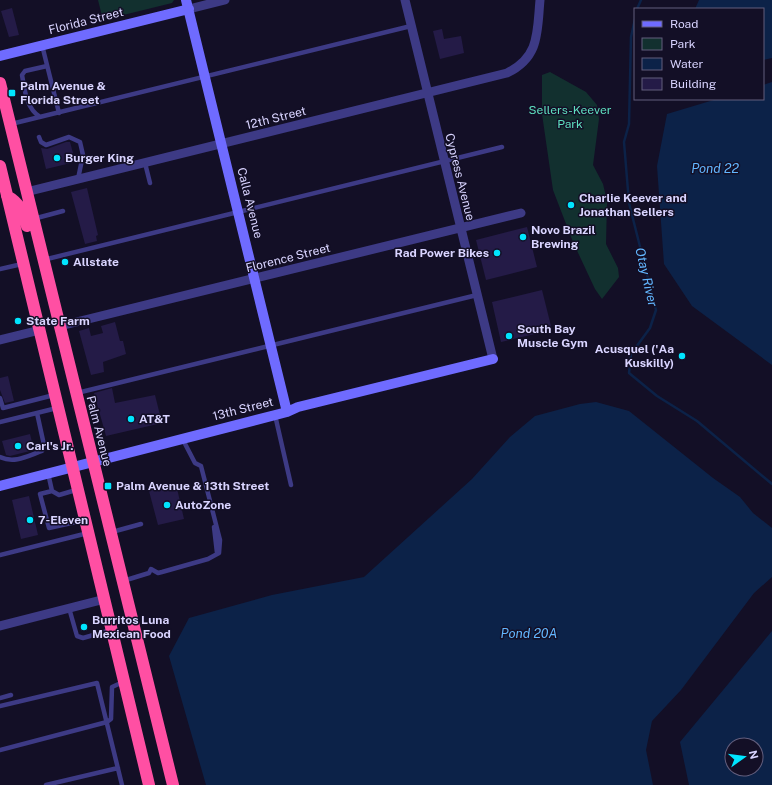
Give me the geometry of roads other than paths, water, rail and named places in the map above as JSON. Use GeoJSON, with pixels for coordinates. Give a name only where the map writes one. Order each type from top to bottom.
{"type":"FeatureCollection","features":[{"type":"Feature","properties":{"kind":"highway","name":"Palm Avenue"},"geometry":{"type":"LineString","coordinates":[[0,84],[172,785]]}},
{"type":"Feature","properties":{"kind":"highway"},"geometry":{"type":"LineString","coordinates":[[0,170],[4,197],[24,264],[149,785]]}},
{"type":"Feature","properties":{"kind":"highway"},"geometry":{"type":"LineString","coordinates":[[4,197],[16,201],[22,211],[35,251],[43,260]]}},
{"type":"Feature","properties":{"kind":"street","name":"Florida Street"},"geometry":{"type":"LineString","coordinates":[[0,56],[188,5],[225,0]]}},
{"type":"Feature","properties":{"kind":"street","name":"Cypress Avenue"},"geometry":{"type":"LineString","coordinates":[[405,0],[493,359]]}},
{"type":"Feature","properties":{"kind":"street","name":"12th Street"},"geometry":{"type":"LineString","coordinates":[[26,192],[507,73],[520,66],[528,57],[536,43],[540,0]]}},
{"type":"Feature","properties":{"kind":"street","name":"Calla Avenue"},"geometry":{"type":"LineString","coordinates":[[188,5],[287,412]]}},
{"type":"Feature","properties":{"kind":"street","name":"Florence Street"},"geometry":{"type":"LineString","coordinates":[[60,326],[521,213]]}},
{"type":"Feature","properties":{"kind":"street"},"geometry":{"type":"LineString","coordinates":[[0,340],[40,330]]}},
{"type":"Feature","properties":{"kind":"street","name":"13th Street"},"geometry":{"type":"LineString","coordinates":[[0,486],[287,412],[298,407],[493,359]]}},
{"type":"Feature","properties":{"kind":"street"},"geometry":{"type":"LineString","coordinates":[[0,626],[104,599]]}},
{"type":"Feature","properties":{"kind":"lane"},"geometry":{"type":"LineString","coordinates":[[10,124],[411,26]]}},
{"type":"Feature","properties":{"kind":"lane"},"geometry":{"type":"LineString","coordinates":[[42,45],[59,112]]}},
{"type":"Feature","properties":{"kind":"lane"},"geometry":{"type":"LineString","coordinates":[[40,117],[33,112],[29,106],[22,75],[25,71],[47,66]]}},
{"type":"Feature","properties":{"kind":"lane"},"geometry":{"type":"LineString","coordinates":[[39,136],[41,142],[46,145],[69,137],[80,142],[83,155],[78,180]]}},
{"type":"Feature","properties":{"kind":"lane"},"geometry":{"type":"LineString","coordinates":[[43,260],[502,146]]}},
{"type":"Feature","properties":{"kind":"lane"},"geometry":{"type":"LineString","coordinates":[[145,163],[150,183]]}},
{"type":"Feature","properties":{"kind":"lane"},"geometry":{"type":"LineString","coordinates":[[33,219],[63,211]]}},
{"type":"Feature","properties":{"kind":"lane"},"geometry":{"type":"LineString","coordinates":[[0,269],[24,264]]}},
{"type":"Feature","properties":{"kind":"lane"},"geometry":{"type":"LineString","coordinates":[[76,394],[477,295]]}},
{"type":"Feature","properties":{"kind":"lane"},"geometry":{"type":"LineString","coordinates":[[0,398],[3,408],[56,395]]}},
{"type":"Feature","properties":{"kind":"lane"},"geometry":{"type":"LineString","coordinates":[[0,422],[59,408]]}},
{"type":"Feature","properties":{"kind":"lane"},"geometry":{"type":"LineString","coordinates":[[0,457],[7,460],[17,459],[42,451],[44,446],[36,413]]}},
{"type":"Feature","properties":{"kind":"lane"},"geometry":{"type":"LineString","coordinates":[[275,415],[292,485]]}},
{"type":"Feature","properties":{"kind":"lane"},"geometry":{"type":"LineString","coordinates":[[122,581],[149,573],[151,569],[158,573],[208,559],[216,555],[220,547],[220,540],[201,466],[196,463],[182,438]]}},
{"type":"Feature","properties":{"kind":"lane"},"geometry":{"type":"LineString","coordinates":[[48,473],[52,491],[58,495],[78,490]]}},
{"type":"Feature","properties":{"kind":"lane"},"geometry":{"type":"LineString","coordinates":[[52,491],[40,494],[49,528],[86,519]]}},
{"type":"Feature","properties":{"kind":"lane"},"geometry":{"type":"LineString","coordinates":[[110,532],[141,524]]}},
{"type":"Feature","properties":{"kind":"lane"},"geometry":{"type":"LineString","coordinates":[[0,555],[89,533]]}},
{"type":"Feature","properties":{"kind":"lane"},"geometry":{"type":"LineString","coordinates":[[69,608],[77,636],[83,638],[112,630]]}},
{"type":"Feature","properties":{"kind":"lane"},"geometry":{"type":"LineString","coordinates":[[0,750],[107,722],[111,719],[112,687],[124,681]]}},
{"type":"Feature","properties":{"kind":"lane"},"geometry":{"type":"LineString","coordinates":[[0,706],[97,682],[122,785]]}},
{"type":"Feature","properties":{"kind":"lane"},"geometry":{"type":"LineString","coordinates":[[0,698],[11,695]]}},
{"type":"Feature","properties":{"kind":"lane"},"geometry":{"type":"LineString","coordinates":[[46,785],[63,783],[118,768]]}},
{"type":"Feature","properties":{"kind":"water"},"geometry":{"type":"Polygon","coordinates":[[[699,0],[772,0],[772,58],[764,60],[764,8],[695,8],[699,0]]]}},
{"type":"Feature","properties":{"kind":"water","name":"Pond 22"},"geometry":{"type":"Polygon","coordinates":[[[772,82],[772,365],[692,306],[664,264],[657,166],[667,114],[714,100],[764,100],[764,85],[772,82]]]}},
{"type":"Feature","properties":{"kind":"water","name":"Pond 20A"},"geometry":{"type":"Polygon","coordinates":[[[596,402],[629,411],[713,478],[740,497],[753,513],[772,528],[772,577],[754,593],[681,690],[652,721],[646,750],[653,785],[206,785],[169,656],[189,618],[272,595],[364,577],[472,479],[510,437],[535,416],[580,404],[596,402]]]}},
{"type":"Feature","properties":{"kind":"water"},"geometry":{"type":"Polygon","coordinates":[[[772,631],[772,785],[689,785],[680,742],[772,631]]]}},
{"type":"Feature","properties":{"kind":"waterway","name":"Otay River"},"geometry":{"type":"LineString","coordinates":[[637,8],[641,0]]}},
{"type":"Feature","properties":{"kind":"waterway","name":"Otay River"},"geometry":{"type":"LineString","coordinates":[[634,24],[631,37],[629,124],[624,142],[629,203],[656,310],[650,328],[631,354],[629,373],[657,396],[697,421],[772,484]]}},
{"type":"Feature","properties":{"kind":"place","name":"Palm Avenue & Florida Street"},"geometry":{"type":"Point","coordinates":[12,93]}},
{"type":"Feature","properties":{"kind":"place","name":"Burger King"},"geometry":{"type":"Point","coordinates":[57,158]}},
{"type":"Feature","properties":{"kind":"place","name":"Charlie Keever and Jonathan Sellers"},"geometry":{"type":"Point","coordinates":[571,205]}},
{"type":"Feature","properties":{"kind":"place","name":"Novo Brazil Brewing"},"geometry":{"type":"Point","coordinates":[523,237]}},
{"type":"Feature","properties":{"kind":"place","name":"Rad Power Bikes"},"geometry":{"type":"Point","coordinates":[497,253]}},
{"type":"Feature","properties":{"kind":"place","name":"Allstate"},"geometry":{"type":"Point","coordinates":[65,262]}},
{"type":"Feature","properties":{"kind":"place","name":"State Farm"},"geometry":{"type":"Point","coordinates":[18,321]}},
{"type":"Feature","properties":{"kind":"place","name":"South Bay Muscle Gym"},"geometry":{"type":"Point","coordinates":[509,336]}},
{"type":"Feature","properties":{"kind":"place","name":"Acusquel ('Aa Kuskilly)"},"geometry":{"type":"Point","coordinates":[682,356]}},
{"type":"Feature","properties":{"kind":"place","name":"AT&T"},"geometry":{"type":"Point","coordinates":[131,419]}},
{"type":"Feature","properties":{"kind":"place","name":"Carl's Jr."},"geometry":{"type":"Point","coordinates":[18,446]}},
{"type":"Feature","properties":{"kind":"place","name":"Palm Avenue & 13th Street"},"geometry":{"type":"Point","coordinates":[108,486]}},
{"type":"Feature","properties":{"kind":"place","name":"AutoZone"},"geometry":{"type":"Point","coordinates":[167,505]}},
{"type":"Feature","properties":{"kind":"place","name":"7-Eleven"},"geometry":{"type":"Point","coordinates":[30,520]}},
{"type":"Feature","properties":{"kind":"place","name":"Burritos Luna Mexican Food"},"geometry":{"type":"Point","coordinates":[84,627]}},
{"type":"Feature","properties":{"kind":"park label","name":"Sellers-Keever Park"},"geometry":{"type":"Point","coordinates":[570,117]}}]}
